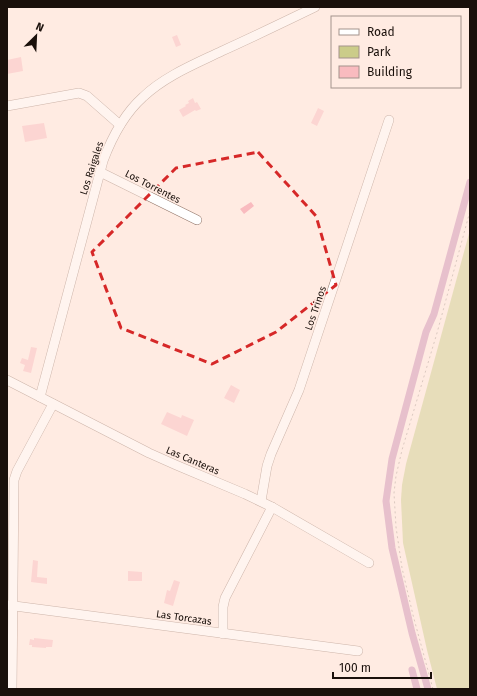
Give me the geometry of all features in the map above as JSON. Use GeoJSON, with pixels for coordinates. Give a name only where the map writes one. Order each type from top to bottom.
{"type":"FeatureCollection","features":[{"type":"Feature","properties":{"kind":"street","name":"Los Raigales"},"geometry":{"type":"LineString","coordinates":[[40,397],[100,172],[108,150],[120,125],[142,97],[168,78],[192,65],[315,7]]}},
{"type":"Feature","properties":{"kind":"street"},"geometry":{"type":"LineString","coordinates":[[7,106],[79,93],[87,96],[120,125]]}},
{"type":"Feature","properties":{"kind":"street","name":"Los Trinos"},"geometry":{"type":"LineString","coordinates":[[261,501],[267,466],[271,454],[299,390],[390,120]]}},
{"type":"Feature","properties":{"kind":"street","name":"Los Torrentes"},"geometry":{"type":"LineString","coordinates":[[100,172],[196,220]]}},
{"type":"Feature","properties":{"kind":"street","name":"Las Canteras"},"geometry":{"type":"LineString","coordinates":[[7,380],[162,459],[261,501],[369,564]]}},
{"type":"Feature","properties":{"kind":"street"},"geometry":{"type":"LineString","coordinates":[[12,689],[10,605],[14,480],[17,470],[53,404]]}},
{"type":"Feature","properties":{"kind":"street"},"geometry":{"type":"LineString","coordinates":[[223,634],[223,607],[225,598],[272,507]]}},
{"type":"Feature","properties":{"kind":"street","name":"Las Torcazas"},"geometry":{"type":"LineString","coordinates":[[10,605],[358,651]]}},
{"type":"Feature","properties":{"kind":"path"},"geometry":{"type":"LineString","coordinates":[[433,689],[402,568],[396,527],[394,493],[402,450],[437,333],[470,211]]}},
{"type":"Feature","properties":{"kind":"highlighted area"},"geometry":{"type":"Polygon","coordinates":[[[258,152],[316,216],[336,285],[276,332],[212,364],[121,328],[92,252],[176,168],[258,152]]]}},
{"type":"Feature","properties":{"kind":"green space"},"geometry":{"type":"Polygon","coordinates":[[[470,230],[470,689],[437,689],[403,543],[401,500],[402,485],[406,464],[470,230]]]}},
{"type":"Feature","properties":{"kind":"building"},"geometry":{"type":"Polygon","coordinates":[[[177,35],[181,45],[176,47],[172,37],[177,35]]]}},
{"type":"Feature","properties":{"kind":"building"},"geometry":{"type":"Polygon","coordinates":[[[21,57],[23,71],[7,74],[7,60],[21,57]]]}},
{"type":"Feature","properties":{"kind":"building"},"geometry":{"type":"Polygon","coordinates":[[[193,98],[195,103],[197,102],[201,109],[195,110],[183,117],[179,110],[186,106],[185,105],[189,103],[188,101],[193,98]]]}},
{"type":"Feature","properties":{"kind":"building"},"geometry":{"type":"Polygon","coordinates":[[[318,108],[324,111],[317,126],[311,123],[318,108]]]}},
{"type":"Feature","properties":{"kind":"building"},"geometry":{"type":"Polygon","coordinates":[[[44,123],[47,138],[25,142],[22,126],[44,123]]]}},
{"type":"Feature","properties":{"kind":"building"},"geometry":{"type":"Polygon","coordinates":[[[251,202],[254,206],[244,214],[240,209],[251,202]]]}},
{"type":"Feature","properties":{"kind":"building"},"geometry":{"type":"Polygon","coordinates":[[[31,347],[37,348],[31,373],[23,371],[25,365],[20,363],[22,358],[28,360],[31,347]]]}},
{"type":"Feature","properties":{"kind":"building"},"geometry":{"type":"Polygon","coordinates":[[[231,385],[240,390],[234,403],[224,398],[231,385]]]}},
{"type":"Feature","properties":{"kind":"building"},"geometry":{"type":"Polygon","coordinates":[[[167,412],[181,418],[182,415],[194,420],[187,436],[161,424],[167,412]]]}},
{"type":"Feature","properties":{"kind":"building"},"geometry":{"type":"Polygon","coordinates":[[[33,560],[38,561],[37,577],[47,578],[47,584],[31,582],[33,560]]]}},
{"type":"Feature","properties":{"kind":"building"},"geometry":{"type":"Polygon","coordinates":[[[128,571],[142,572],[142,581],[128,581],[128,571]]]}},
{"type":"Feature","properties":{"kind":"building"},"geometry":{"type":"Polygon","coordinates":[[[174,580],[180,582],[173,606],[164,603],[167,590],[170,591],[174,580]]]}},
{"type":"Feature","properties":{"kind":"building"},"geometry":{"type":"Polygon","coordinates":[[[34,638],[53,640],[52,647],[32,647],[32,645],[29,645],[30,639],[34,640],[34,638]]]}},
{"type":"Feature","properties":{"kind":"waterway"},"geometry":{"type":"LineString","coordinates":[[428,689],[412,633],[392,548],[386,501],[392,459],[426,332],[434,314],[470,182]]}},
{"type":"Feature","properties":{"kind":"waterway"},"geometry":{"type":"LineString","coordinates":[[412,670],[417,689]]}}]}
